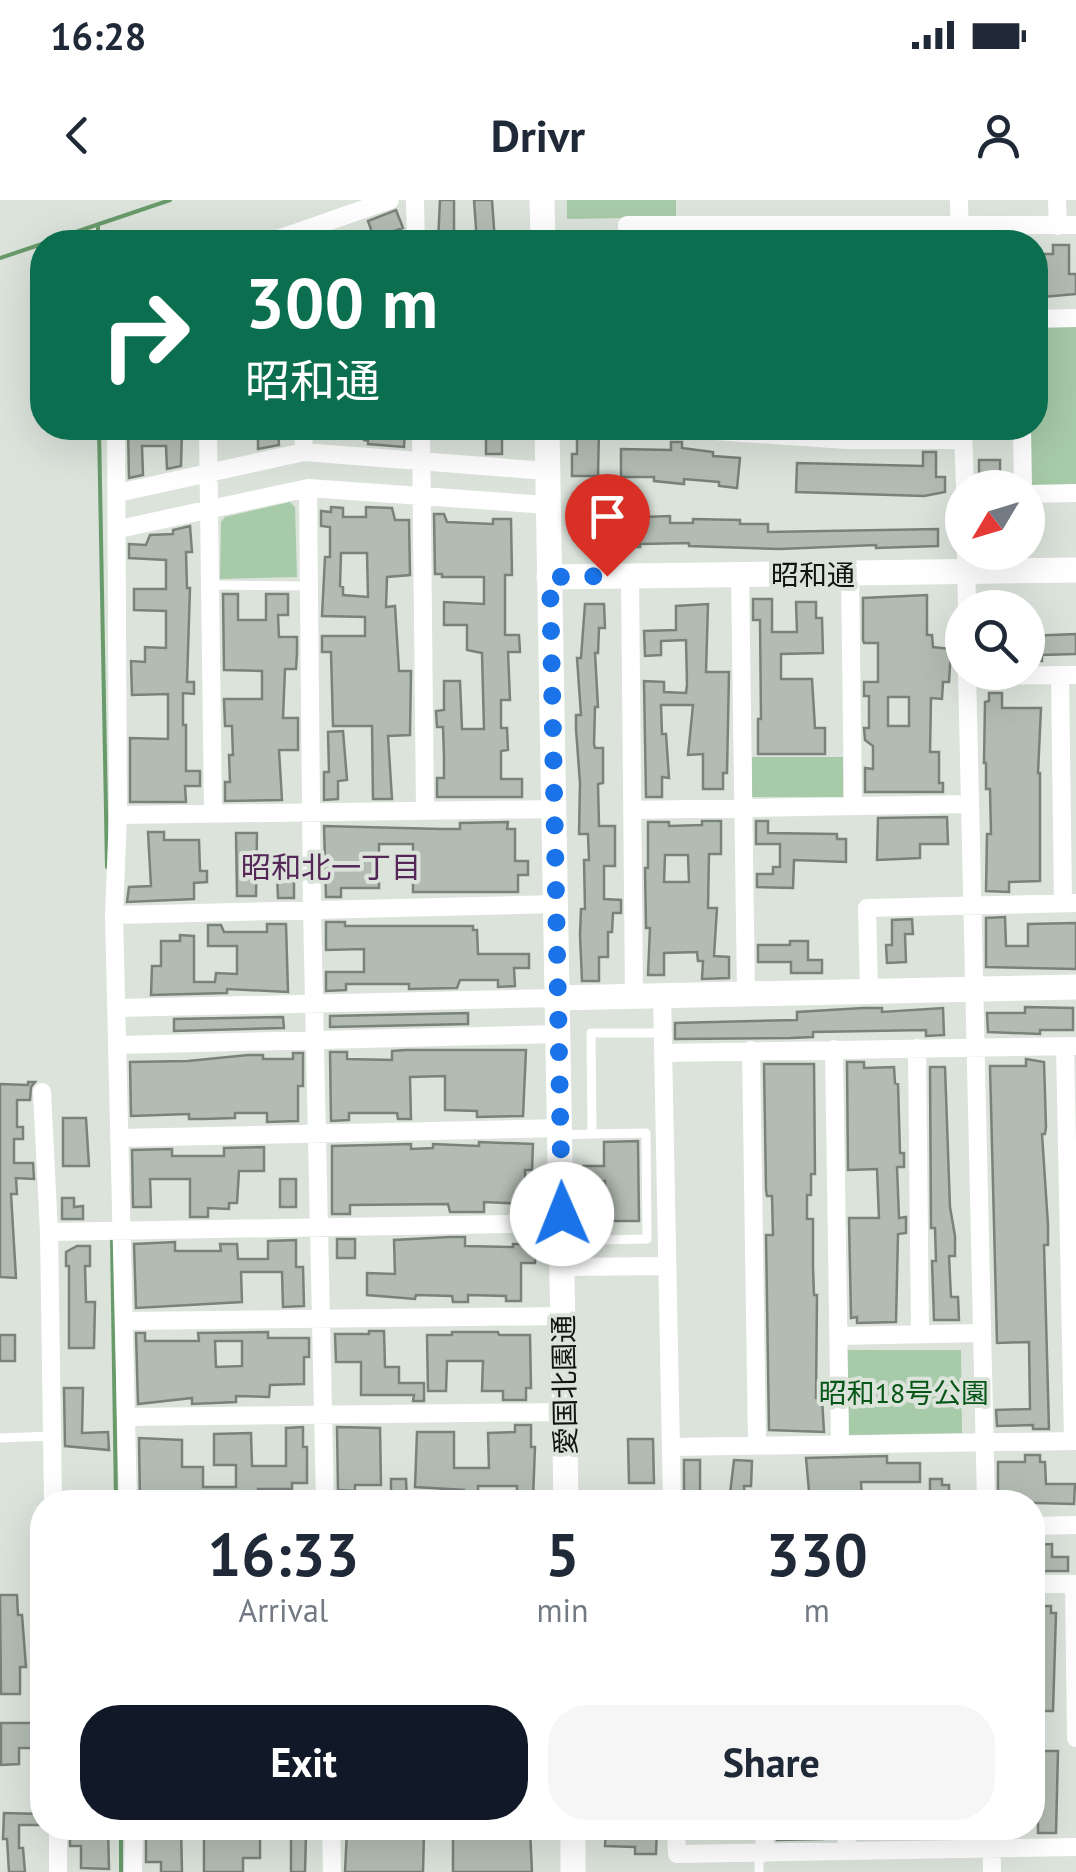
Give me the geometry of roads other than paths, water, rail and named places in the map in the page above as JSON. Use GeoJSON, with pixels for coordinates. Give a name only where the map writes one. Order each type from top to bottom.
{"type":"FeatureCollection","features":[{"type":"Feature","properties":{"kind":"street"},"geometry":{"type":"LineString","coordinates":[[319,230],[390,200]]}},
{"type":"Feature","properties":{"kind":"street"},"geometry":{"type":"LineString","coordinates":[[415,200],[416,230]]}},
{"type":"Feature","properties":{"kind":"street"},"geometry":{"type":"LineString","coordinates":[[542,200],[543,230]]}},
{"type":"Feature","properties":{"kind":"street"},"geometry":{"type":"LineString","coordinates":[[959,200],[959,230]]}},
{"type":"Feature","properties":{"kind":"street"},"geometry":{"type":"LineString","coordinates":[[1013,230],[1067,226],[1057,200]]}},
{"type":"Feature","properties":{"kind":"street"},"geometry":{"type":"LineString","coordinates":[[627,230],[627,226],[674,230]]}},
{"type":"Feature","properties":{"kind":"street"},"geometry":{"type":"LineString","coordinates":[[1048,319],[1076,318]]}},
{"type":"Feature","properties":{"kind":"street"},"geometry":{"type":"LineString","coordinates":[[116,440],[118,814],[114,915],[128,1490]]}},
{"type":"Feature","properties":{"kind":"street"},"geometry":{"type":"LineString","coordinates":[[208,440],[213,814]]}},
{"type":"Feature","properties":{"kind":"street"},"geometry":{"type":"LineString","coordinates":[[304,440],[304,452]]}},
{"type":"Feature","properties":{"kind":"street"},"geometry":{"type":"LineString","coordinates":[[421,440],[425,810]]}},
{"type":"Feature","properties":{"kind":"street","name":"愛国北園通"},"geometry":{"type":"LineString","coordinates":[[547,440],[566,1490]]}},
{"type":"Feature","properties":{"kind":"street"},"geometry":{"type":"LineString","coordinates":[[963,440],[964,470]]}},
{"type":"Feature","properties":{"kind":"street"},"geometry":{"type":"LineString","coordinates":[[1022,440],[1022,470]]}},
{"type":"Feature","properties":{"kind":"street"},"geometry":{"type":"LineString","coordinates":[[118,493],[304,452],[548,471]]}},
{"type":"Feature","properties":{"kind":"street"},"geometry":{"type":"LineString","coordinates":[[118,530],[308,488],[548,505]]}},
{"type":"Feature","properties":{"kind":"street"},"geometry":{"type":"LineString","coordinates":[[308,488],[312,909],[326,1490]]}},
{"type":"Feature","properties":{"kind":"street"},"geometry":{"type":"LineString","coordinates":[[1045,494],[1076,493]]}},
{"type":"Feature","properties":{"kind":"street","name":"昭和通"},"geometry":{"type":"LineString","coordinates":[[550,577],[850,574],[945,565]]}},
{"type":"Feature","properties":{"kind":"street","name":"昭和通"},"geometry":{"type":"LineString","coordinates":[[1045,568],[1076,570]]}},
{"type":"Feature","properties":{"kind":"street"},"geometry":{"type":"LineString","coordinates":[[740,574],[746,993]]}},
{"type":"Feature","properties":{"kind":"street"},"geometry":{"type":"LineString","coordinates":[[850,574],[853,805]]}},
{"type":"Feature","properties":{"kind":"street"},"geometry":{"type":"LineString","coordinates":[[630,576],[634,995]]}},
{"type":"Feature","properties":{"kind":"street"},"geometry":{"type":"LineString","coordinates":[[870,990],[867,908],[1070,903],[1068,675]]}},
{"type":"Feature","properties":{"kind":"street"},"geometry":{"type":"LineString","coordinates":[[968,690],[986,1490]]}},
{"type":"Feature","properties":{"kind":"street"},"geometry":{"type":"LineString","coordinates":[[632,810],[969,804]]}},
{"type":"Feature","properties":{"kind":"street"},"geometry":{"type":"LineString","coordinates":[[118,814],[554,809]]}},
{"type":"Feature","properties":{"kind":"street"},"geometry":{"type":"LineString","coordinates":[[114,915],[556,904]]}},
{"type":"Feature","properties":{"kind":"street"},"geometry":{"type":"LineString","coordinates":[[117,1008],[1076,987]]}},
{"type":"Feature","properties":{"kind":"street"},"geometry":{"type":"LineString","coordinates":[[662,994],[664,1053],[656,1133],[667,1239],[672,1490]]}},
{"type":"Feature","properties":{"kind":"street"},"geometry":{"type":"LineString","coordinates":[[118,1045],[559,1034]]}},
{"type":"Feature","properties":{"kind":"street"},"geometry":{"type":"LineString","coordinates":[[664,1053],[1070,1046],[1075,1441],[671,1447]]}},
{"type":"Feature","properties":{"kind":"street"},"geometry":{"type":"LineString","coordinates":[[917,1048],[920,1333]]}},
{"type":"Feature","properties":{"kind":"street"},"geometry":{"type":"LineString","coordinates":[[834,1049],[840,1445]]}},
{"type":"Feature","properties":{"kind":"street"},"geometry":{"type":"LineString","coordinates":[[751,1050],[757,1445]]}},
{"type":"Feature","properties":{"kind":"street"},"geometry":{"type":"LineString","coordinates":[[42,1092],[49,1232],[53,1490]]}},
{"type":"Feature","properties":{"kind":"street"},"geometry":{"type":"LineString","coordinates":[[119,1138],[561,1132]]}},
{"type":"Feature","properties":{"kind":"street"},"geometry":{"type":"LineString","coordinates":[[49,1232],[562,1218]]}},
{"type":"Feature","properties":{"kind":"street"},"geometry":{"type":"LineString","coordinates":[[562,1267],[666,1266]]}},
{"type":"Feature","properties":{"kind":"street"},"geometry":{"type":"LineString","coordinates":[[124,1321],[563,1316]]}},
{"type":"Feature","properties":{"kind":"street"},"geometry":{"type":"LineString","coordinates":[[839,1336],[982,1333]]}},
{"type":"Feature","properties":{"kind":"street"},"geometry":{"type":"LineString","coordinates":[[126,1417],[563,1412]]}},
{"type":"Feature","properties":{"kind":"street"},"geometry":{"type":"LineString","coordinates":[[1045,1526],[1076,1525]]}},
{"type":"Feature","properties":{"kind":"street"},"geometry":{"type":"LineString","coordinates":[[1045,1584],[1075,1584],[1076,1738]]}},
{"type":"Feature","properties":{"kind":"street"},"geometry":{"type":"LineString","coordinates":[[58,1840],[58,1872]]}},
{"type":"Feature","properties":{"kind":"street"},"geometry":{"type":"LineString","coordinates":[[134,1840],[134,1872]]}},
{"type":"Feature","properties":{"kind":"street"},"geometry":{"type":"LineString","coordinates":[[331,1840],[332,1872]]}},
{"type":"Feature","properties":{"kind":"street"},"geometry":{"type":"LineString","coordinates":[[573,1840],[573,1872]]}},
{"type":"Feature","properties":{"kind":"street"},"geometry":{"type":"LineString","coordinates":[[676,1840],[677,1854],[1076,1847]]}},
{"type":"Feature","properties":{"kind":"street"},"geometry":{"type":"LineString","coordinates":[[762,1852],[763,1840]]}},
{"type":"Feature","properties":{"kind":"street"},"geometry":{"type":"LineString","coordinates":[[847,1840],[847,1851]]}},
{"type":"Feature","properties":{"kind":"street"},"geometry":{"type":"LineString","coordinates":[[931,1840],[931,1850]]}},
{"type":"Feature","properties":{"kind":"street"},"geometry":{"type":"LineString","coordinates":[[991,1840],[992,1872]]}},
{"type":"Feature","properties":{"kind":"lane"},"geometry":{"type":"LineString","coordinates":[[211,585],[309,586]]}},
{"type":"Feature","properties":{"kind":"lane"},"geometry":{"type":"LineString","coordinates":[[592,1134],[591,1033],[664,1033]]}},
{"type":"Feature","properties":{"kind":"lane"},"geometry":{"type":"LineString","coordinates":[[561,1132],[656,1133],[647,1239]]}},
{"type":"Feature","properties":{"kind":"lane"},"geometry":{"type":"LineString","coordinates":[[562,1218],[596,1214],[596,1240],[667,1239]]}},
{"type":"Feature","properties":{"kind":"lane"},"geometry":{"type":"LineString","coordinates":[[0,1438],[52,1436]]}},
{"type":"Feature","properties":{"kind":"lane"},"geometry":{"type":"LineString","coordinates":[[758,1872],[762,1852]]}},
{"type":"Feature","properties":{"kind":"waterway"},"geometry":{"type":"LineString","coordinates":[[81,230],[170,200]]}},
{"type":"Feature","properties":{"kind":"waterway"},"geometry":{"type":"LineString","coordinates":[[0,258],[30,248]]}},
{"type":"Feature","properties":{"kind":"waterway"},"geometry":{"type":"LineString","coordinates":[[99,440],[107,867]]}},
{"type":"Feature","properties":{"kind":"waterway"},"geometry":{"type":"LineString","coordinates":[[112,1238],[116,1490]]}},
{"type":"Feature","properties":{"kind":"waterway"},"geometry":{"type":"LineString","coordinates":[[121,1840],[121,1872]]}},
{"type":"Feature","properties":{"kind":"district","name":"昭和北一丁目"},"geometry":{"type":"Point","coordinates":[331,866]}},
{"type":"Feature","properties":{"kind":"park label","name":"昭和18号公園"},"geometry":{"type":"Point","coordinates":[904,1392]}}]}
